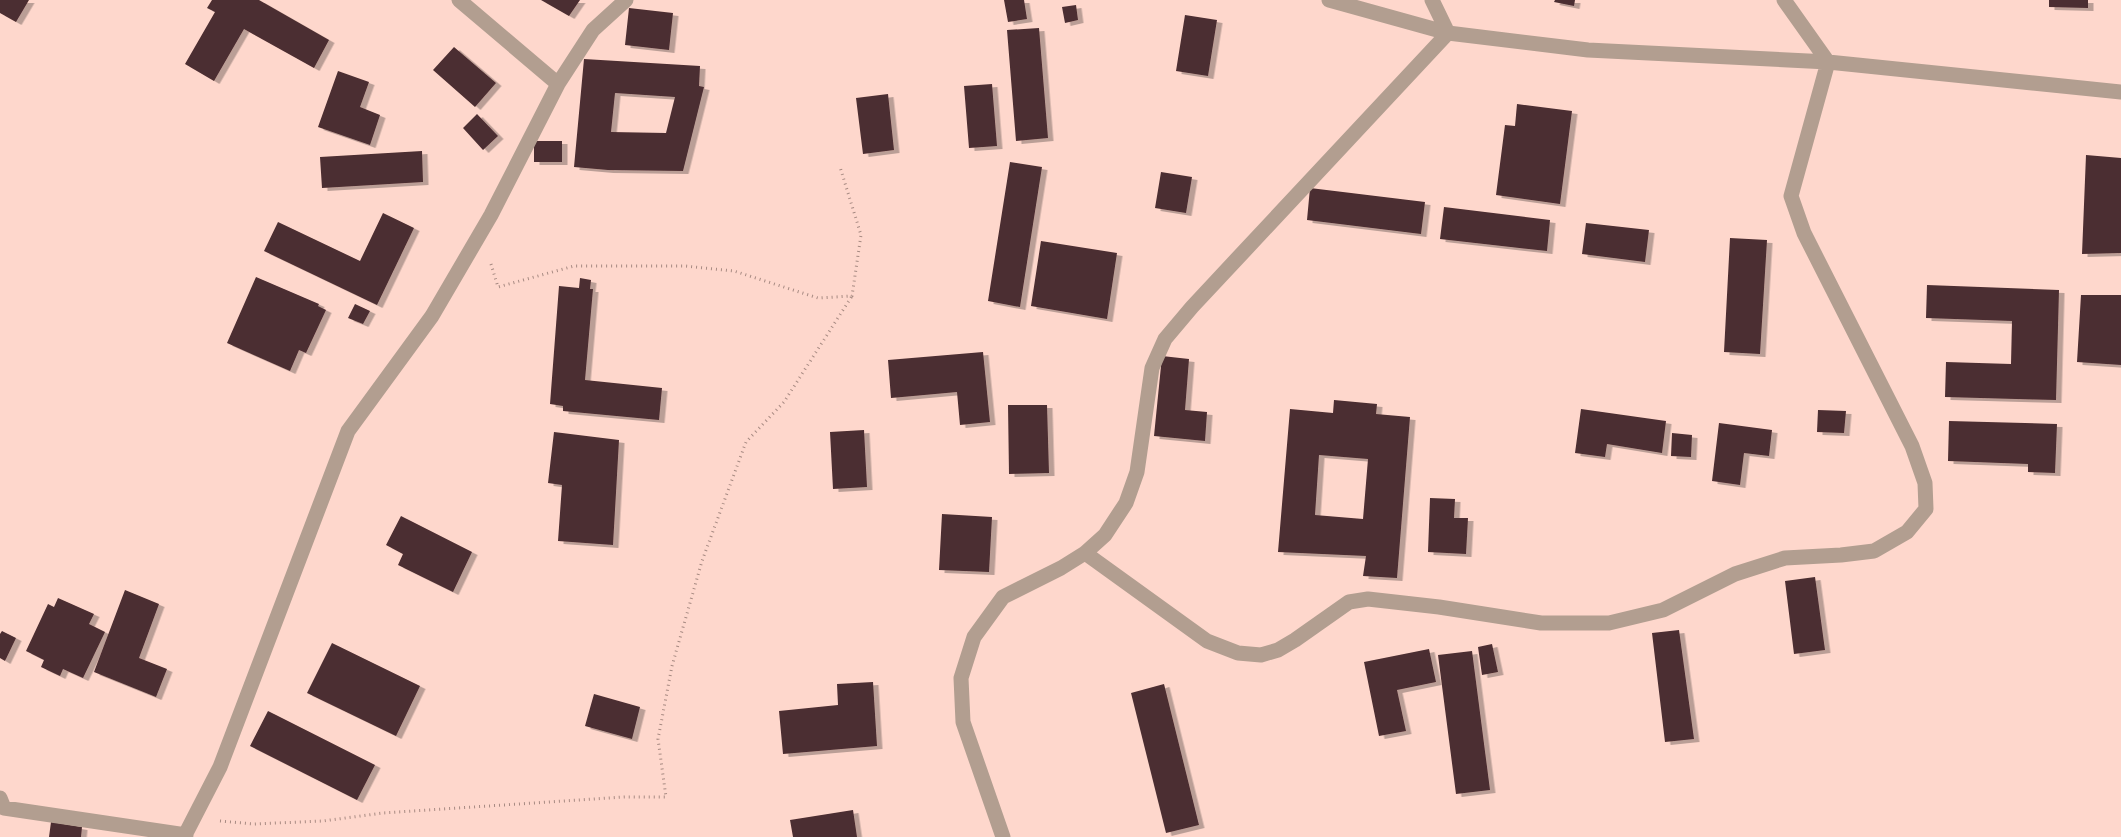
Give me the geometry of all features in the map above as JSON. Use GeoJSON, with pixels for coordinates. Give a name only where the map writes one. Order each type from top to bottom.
{"type":"FeatureCollection","features":[{"type":"Feature","properties":{"kind":"street"},"geometry":{"type":"LineString","coordinates":[[459,0],[558,84]]}},
{"type":"Feature","properties":{"kind":"street"},"geometry":{"type":"LineString","coordinates":[[0,798],[4,808],[185,836],[220,767],[348,431],[432,316],[481,233],[558,84],[593,30],[626,0]]}},
{"type":"Feature","properties":{"kind":"street"},"geometry":{"type":"LineString","coordinates":[[1329,0],[1448,32],[1588,50],[1828,62],[2121,92]]}},
{"type":"Feature","properties":{"kind":"street"},"geometry":{"type":"LineString","coordinates":[[1432,0],[1448,32]]}},
{"type":"Feature","properties":{"kind":"street"},"geometry":{"type":"LineString","coordinates":[[1784,0],[1828,62]]}},
{"type":"Feature","properties":{"kind":"street"},"geometry":{"type":"LineString","coordinates":[[1003,837],[963,722],[961,678],[974,637],[1004,597],[1061,568],[1085,553],[1105,535],[1126,503],[1137,472],[1152,368],[1165,340],[1192,307],[1448,32]]}},
{"type":"Feature","properties":{"kind":"street"},"geometry":{"type":"LineString","coordinates":[[1085,553],[1207,641],[1238,653],[1260,655],[1278,650],[1295,640],[1349,602],[1368,599],[1439,607],[1541,623],[1609,623],[1663,610],[1735,574],[1785,558],[1841,556],[1874,551],[1907,532],[1926,508],[1925,483],[1912,446],[1804,233],[1791,196],[1828,62]]}},
{"type":"Feature","properties":{"kind":"path"},"geometry":{"type":"LineString","coordinates":[[194,818],[264,824],[323,821],[384,813],[666,797],[658,739],[672,666],[709,543],[746,442],[784,402],[852,296],[861,235],[840,166]]}},
{"type":"Feature","properties":{"kind":"path"},"geometry":{"type":"LineString","coordinates":[[481,233],[498,287],[574,266],[685,266],[734,271],[818,298],[852,296]]}},
{"type":"Feature","properties":{"kind":"building"},"geometry":{"type":"Polygon","coordinates":[[[0,0],[29,0],[16,22],[0,13],[0,0]]]}},
{"type":"Feature","properties":{"kind":"building"},"geometry":{"type":"Polygon","coordinates":[[[212,0],[259,0],[329,40],[314,68],[244,29],[214,81],[185,64],[215,12],[207,8],[212,0]]]}},
{"type":"Feature","properties":{"kind":"building"},"geometry":{"type":"Polygon","coordinates":[[[541,0],[580,0],[569,16],[541,0]]]}},
{"type":"Feature","properties":{"kind":"building"},"geometry":{"type":"Polygon","coordinates":[[[1004,0],[1024,0],[1027,19],[1008,22],[1004,0]]]}},
{"type":"Feature","properties":{"kind":"building"},"geometry":{"type":"Polygon","coordinates":[[[1555,0],[1575,0],[1574,6],[1554,2],[1555,0]]]}},
{"type":"Feature","properties":{"kind":"building"},"geometry":{"type":"Polygon","coordinates":[[[2049,0],[2088,0],[2088,8],[2049,7],[2049,0]]]}},
{"type":"Feature","properties":{"kind":"building"},"geometry":{"type":"Polygon","coordinates":[[[1076,5],[1078,20],[1065,23],[1062,7],[1076,5]]]}},
{"type":"Feature","properties":{"kind":"building"},"geometry":{"type":"Polygon","coordinates":[[[629,8],[673,13],[669,50],[625,45],[629,8]]]}},
{"type":"Feature","properties":{"kind":"building"},"geometry":{"type":"Polygon","coordinates":[[[1185,15],[1217,20],[1208,76],[1176,71],[1185,15]]]}},
{"type":"Feature","properties":{"kind":"building"},"geometry":{"type":"Polygon","coordinates":[[[1039,28],[1048,138],[1016,141],[1007,30],[1039,28]]]}},
{"type":"Feature","properties":{"kind":"building"},"geometry":{"type":"Polygon","coordinates":[[[454,47],[496,83],[475,107],[433,70],[454,47]]]}},
{"type":"Feature","properties":{"kind":"building"},"geometry":{"type":"Polygon","coordinates":[[[584,59],[700,66],[699,86],[704,87],[683,171],[608,170],[574,167],[584,59]],[[615,93],[611,132],[666,133],[675,97],[615,93]]]}},
{"type":"Feature","properties":{"kind":"building"},"geometry":{"type":"Polygon","coordinates":[[[338,71],[369,82],[360,107],[380,115],[370,145],[318,127],[338,71]]]}},
{"type":"Feature","properties":{"kind":"building"},"geometry":{"type":"Polygon","coordinates":[[[992,84],[997,146],[969,148],[964,86],[992,84]]]}},
{"type":"Feature","properties":{"kind":"building"},"geometry":{"type":"Polygon","coordinates":[[[888,94],[894,150],[863,154],[856,98],[888,94]]]}},
{"type":"Feature","properties":{"kind":"building"},"geometry":{"type":"Polygon","coordinates":[[[1517,104],[1572,111],[1560,204],[1496,195],[1505,125],[1515,126],[1517,104]]]}},
{"type":"Feature","properties":{"kind":"building"},"geometry":{"type":"Polygon","coordinates":[[[477,114],[498,136],[483,150],[463,128],[477,114]]]}},
{"type":"Feature","properties":{"kind":"building"},"geometry":{"type":"Polygon","coordinates":[[[534,141],[562,141],[562,162],[534,162],[534,141]]]}},
{"type":"Feature","properties":{"kind":"building"},"geometry":{"type":"Polygon","coordinates":[[[422,151],[423,182],[322,188],[320,157],[422,151]]]}},
{"type":"Feature","properties":{"kind":"building"},"geometry":{"type":"Polygon","coordinates":[[[2086,155],[2121,158],[2121,253],[2082,254],[2086,155]]]}},
{"type":"Feature","properties":{"kind":"building"},"geometry":{"type":"Polygon","coordinates":[[[1010,162],[1042,167],[1020,307],[988,301],[1010,162]]]}},
{"type":"Feature","properties":{"kind":"building"},"geometry":{"type":"Polygon","coordinates":[[[1161,172],[1192,177],[1186,213],[1155,208],[1161,172]]]}},
{"type":"Feature","properties":{"kind":"building"},"geometry":{"type":"Polygon","coordinates":[[[1310,188],[1425,202],[1421,234],[1307,220],[1310,188]]]}},
{"type":"Feature","properties":{"kind":"building"},"geometry":{"type":"Polygon","coordinates":[[[1444,207],[1550,220],[1547,251],[1440,239],[1444,207]]]}},
{"type":"Feature","properties":{"kind":"building"},"geometry":{"type":"Polygon","coordinates":[[[383,213],[414,228],[377,305],[264,251],[278,222],[360,261],[383,213]]]}},
{"type":"Feature","properties":{"kind":"building"},"geometry":{"type":"Polygon","coordinates":[[[1586,223],[1649,230],[1645,262],[1582,254],[1586,223]]]}},
{"type":"Feature","properties":{"kind":"building"},"geometry":{"type":"Polygon","coordinates":[[[1730,238],[1767,240],[1760,354],[1724,352],[1730,238]]]}},
{"type":"Feature","properties":{"kind":"building"},"geometry":{"type":"Polygon","coordinates":[[[1041,241],[1117,253],[1107,319],[1031,306],[1041,241]]]}},
{"type":"Feature","properties":{"kind":"building"},"geometry":{"type":"Polygon","coordinates":[[[256,277],[319,304],[318,306],[326,310],[306,353],[299,350],[290,371],[227,343],[256,277]]]}},
{"type":"Feature","properties":{"kind":"building"},"geometry":{"type":"Polygon","coordinates":[[[580,278],[591,280],[590,289],[593,289],[585,380],[662,388],[659,420],[563,411],[563,406],[550,404],[559,286],[579,288],[580,278]]]}},
{"type":"Feature","properties":{"kind":"building"},"geometry":{"type":"Polygon","coordinates":[[[1927,285],[2059,290],[2056,400],[1945,397],[1946,362],[2011,364],[2012,321],[1926,318],[1927,285]]]}},
{"type":"Feature","properties":{"kind":"building"},"geometry":{"type":"Polygon","coordinates":[[[2081,295],[2121,295],[2121,365],[2077,362],[2081,295]]]}},
{"type":"Feature","properties":{"kind":"building"},"geometry":{"type":"Polygon","coordinates":[[[355,304],[370,311],[363,324],[348,318],[355,304]]]}},
{"type":"Feature","properties":{"kind":"building"},"geometry":{"type":"Polygon","coordinates":[[[983,352],[990,422],[960,425],[957,392],[891,398],[888,360],[983,352]]]}},
{"type":"Feature","properties":{"kind":"building"},"geometry":{"type":"Polygon","coordinates":[[[1162,356],[1189,359],[1185,410],[1207,412],[1205,441],[1154,436],[1162,356]]]}},
{"type":"Feature","properties":{"kind":"building"},"geometry":{"type":"Polygon","coordinates":[[[1334,400],[1377,404],[1376,414],[1410,417],[1397,578],[1363,576],[1366,556],[1278,552],[1290,409],[1333,413],[1334,400]],[[1319,455],[1315,515],[1363,519],[1368,459],[1319,455]]]}},
{"type":"Feature","properties":{"kind":"building"},"geometry":{"type":"Polygon","coordinates":[[[1008,405],[1047,405],[1049,473],[1009,474],[1008,405]]]}},
{"type":"Feature","properties":{"kind":"building"},"geometry":{"type":"Polygon","coordinates":[[[1581,409],[1666,421],[1662,453],[1607,444],[1605,457],[1575,453],[1581,409]]]}},
{"type":"Feature","properties":{"kind":"building"},"geometry":{"type":"Polygon","coordinates":[[[1818,410],[1846,411],[1844,433],[1817,432],[1818,410]]]}},
{"type":"Feature","properties":{"kind":"building"},"geometry":{"type":"Polygon","coordinates":[[[1949,421],[2057,424],[2055,473],[2028,472],[2028,464],[1948,461],[1949,421]]]}},
{"type":"Feature","properties":{"kind":"building"},"geometry":{"type":"Polygon","coordinates":[[[1719,423],[1772,430],[1769,456],[1744,453],[1740,485],[1712,481],[1719,423]]]}},
{"type":"Feature","properties":{"kind":"building"},"geometry":{"type":"Polygon","coordinates":[[[864,430],[867,487],[833,489],[830,432],[864,430]]]}},
{"type":"Feature","properties":{"kind":"building"},"geometry":{"type":"Polygon","coordinates":[[[554,432],[619,440],[613,545],[558,541],[562,485],[548,483],[554,432]]]}},
{"type":"Feature","properties":{"kind":"building"},"geometry":{"type":"Polygon","coordinates":[[[1672,433],[1692,435],[1691,457],[1671,456],[1672,433]]]}},
{"type":"Feature","properties":{"kind":"building"},"geometry":{"type":"Polygon","coordinates":[[[1430,498],[1455,499],[1454,518],[1468,518],[1466,554],[1428,552],[1430,498]]]}},
{"type":"Feature","properties":{"kind":"building"},"geometry":{"type":"Polygon","coordinates":[[[942,514],[992,517],[989,572],[939,570],[942,514]]]}},
{"type":"Feature","properties":{"kind":"building"},"geometry":{"type":"Polygon","coordinates":[[[401,516],[472,552],[453,592],[398,565],[403,554],[386,545],[401,516]]]}},
{"type":"Feature","properties":{"kind":"building"},"geometry":{"type":"Polygon","coordinates":[[[1815,577],[1825,650],[1794,654],[1785,581],[1815,577]]]}},
{"type":"Feature","properties":{"kind":"building"},"geometry":{"type":"Polygon","coordinates":[[[125,590],[159,604],[139,658],[167,669],[156,697],[94,672],[125,590]]]}},
{"type":"Feature","properties":{"kind":"building"},"geometry":{"type":"Polygon","coordinates":[[[58,598],[94,614],[89,624],[105,632],[83,678],[63,669],[60,676],[41,667],[44,660],[26,651],[48,604],[54,607],[58,598]]]}},
{"type":"Feature","properties":{"kind":"building"},"geometry":{"type":"Polygon","coordinates":[[[1679,630],[1694,739],[1665,742],[1652,633],[1679,630]]]}},
{"type":"Feature","properties":{"kind":"building"},"geometry":{"type":"Polygon","coordinates":[[[2,631],[16,638],[5,661],[0,658],[0,634],[2,631]]]}},
{"type":"Feature","properties":{"kind":"building"},"geometry":{"type":"Polygon","coordinates":[[[332,643],[420,686],[396,736],[307,693],[332,643]]]}},
{"type":"Feature","properties":{"kind":"building"},"geometry":{"type":"Polygon","coordinates":[[[1492,644],[1498,672],[1482,675],[1478,647],[1492,644]]]}},
{"type":"Feature","properties":{"kind":"building"},"geometry":{"type":"Polygon","coordinates":[[[1429,649],[1436,682],[1397,690],[1406,731],[1379,736],[1364,662],[1429,649]]]}},
{"type":"Feature","properties":{"kind":"building"},"geometry":{"type":"Polygon","coordinates":[[[1472,651],[1490,790],[1456,794],[1438,655],[1472,651]]]}},
{"type":"Feature","properties":{"kind":"building"},"geometry":{"type":"Polygon","coordinates":[[[873,682],[877,746],[783,754],[779,711],[838,705],[837,684],[873,682]]]}},
{"type":"Feature","properties":{"kind":"building"},"geometry":{"type":"Polygon","coordinates":[[[1164,684],[1199,825],[1166,833],[1131,693],[1164,684]]]}},
{"type":"Feature","properties":{"kind":"building"},"geometry":{"type":"Polygon","coordinates":[[[594,694],[640,707],[632,739],[585,726],[594,694]]]}},
{"type":"Feature","properties":{"kind":"building"},"geometry":{"type":"Polygon","coordinates":[[[268,711],[375,765],[357,800],[250,746],[268,711]]]}},
{"type":"Feature","properties":{"kind":"building"},"geometry":{"type":"Polygon","coordinates":[[[853,810],[857,837],[793,837],[790,820],[853,810]]]}},
{"type":"Feature","properties":{"kind":"building"},"geometry":{"type":"Polygon","coordinates":[[[51,822],[82,827],[81,837],[49,837],[51,822]]]}}]}
